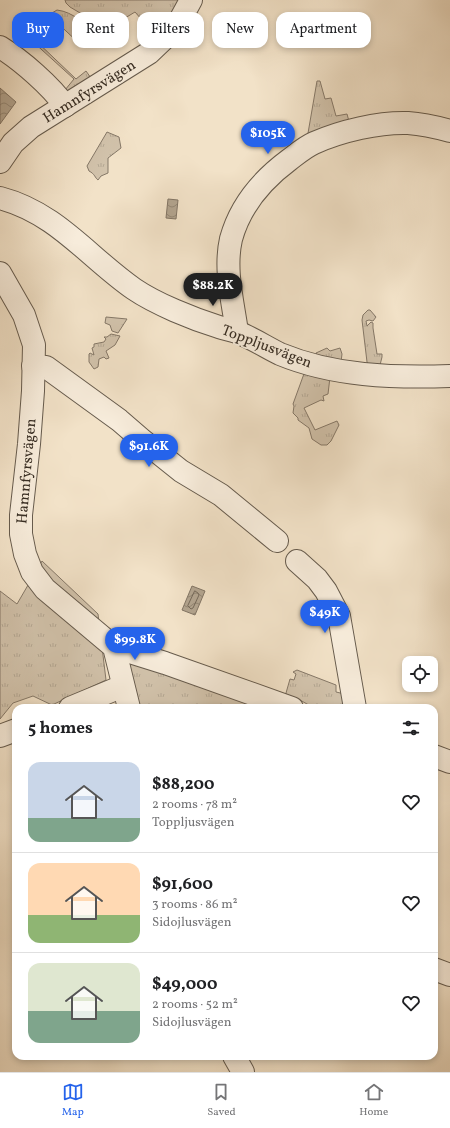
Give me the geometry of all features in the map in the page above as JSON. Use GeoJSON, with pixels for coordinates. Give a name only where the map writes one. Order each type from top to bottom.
{"type":"FeatureCollection","features":[{"type":"Feature","properties":{"kind":"street","name":"Hamnfyrsvägen"},"geometry":{"type":"LineString","coordinates":[[0,162],[12,143],[22,133],[131,65],[153,49],[179,22],[191,0]]}},
{"type":"Feature","properties":{"kind":"street"},"geometry":{"type":"LineString","coordinates":[[0,47],[18,60],[57,95],[65,106]]}},
{"type":"Feature","properties":{"kind":"street"},"geometry":{"type":"LineString","coordinates":[[237,332],[229,274],[229,252],[231,240],[246,204],[272,174],[297,154],[314,144],[371,126],[408,123],[432,126],[450,131]]}},
{"type":"Feature","properties":{"kind":"street","name":"Toppljusvägen"},"geometry":{"type":"LineString","coordinates":[[0,198],[29,208],[60,227],[95,258],[134,289],[189,316],[237,332],[280,354],[342,372],[425,377],[450,376]]}},
{"type":"Feature","properties":{"kind":"street","name":"Hamnfyrsvägen"},"geometry":{"type":"LineString","coordinates":[[0,274],[24,316],[34,345],[29,444],[21,515],[21,534],[25,554],[32,572],[45,589],[114,647]]}},
{"type":"Feature","properties":{"kind":"street"},"geometry":{"type":"LineString","coordinates":[[34,366],[46,367],[119,420],[181,471],[221,495],[277,541]]}},
{"type":"Feature","properties":{"kind":"street"},"geometry":{"type":"LineString","coordinates":[[297,561],[317,579],[326,591],[339,616],[354,704]]}},
{"type":"Feature","properties":{"kind":"street"},"geometry":{"type":"LineString","coordinates":[[114,647],[128,704]]}},
{"type":"Feature","properties":{"kind":"street"},"geometry":{"type":"LineString","coordinates":[[114,647],[165,663],[281,704]]}},
{"type":"Feature","properties":{"kind":"street"},"geometry":{"type":"LineString","coordinates":[[80,704],[123,686]]}},
{"type":"Feature","properties":{"kind":"street"},"geometry":{"type":"LineString","coordinates":[[0,736],[12,732]]}},
{"type":"Feature","properties":{"kind":"street"},"geometry":{"type":"LineString","coordinates":[[438,758],[450,762]]}},
{"type":"Feature","properties":{"kind":"street"},"geometry":{"type":"LineString","coordinates":[[438,970],[450,975]]}},
{"type":"Feature","properties":{"kind":"street"},"geometry":{"type":"LineString","coordinates":[[236,1060],[242,1072]]}},
{"type":"Feature","properties":{"kind":"green space"},"geometry":{"type":"Polygon","coordinates":[[[65,0],[184,0],[175,12],[137,12],[137,14],[135,12],[129,16],[129,12],[78,12],[66,3],[65,0]]]}},
{"type":"Feature","properties":{"kind":"green space"},"geometry":{"type":"Polygon","coordinates":[[[57,10],[63,11],[72,15],[72,37],[64,29],[64,12],[54,12],[57,10]]]}},
{"type":"Feature","properties":{"kind":"green space"},"geometry":{"type":"Polygon","coordinates":[[[40,48],[43,48],[76,79],[86,71],[91,78],[71,94],[65,90],[74,79],[40,48]]]}},
{"type":"Feature","properties":{"kind":"green space"},"geometry":{"type":"Polygon","coordinates":[[[317,81],[320,81],[325,99],[331,98],[336,116],[347,114],[350,125],[307,139],[317,81]]]}},
{"type":"Feature","properties":{"kind":"green space"},"geometry":{"type":"Polygon","coordinates":[[[107,132],[119,137],[121,148],[108,158],[108,173],[101,176],[98,180],[93,173],[89,171],[87,166],[107,132]]]}},
{"type":"Feature","properties":{"kind":"green space"},"geometry":{"type":"Polygon","coordinates":[[[370,310],[376,317],[373,321],[366,321],[367,326],[371,322],[373,323],[377,354],[382,354],[380,365],[368,364],[367,362],[362,320],[363,315],[370,310]]]}},
{"type":"Feature","properties":{"kind":"green space"},"geometry":{"type":"Polygon","coordinates":[[[106,317],[127,319],[118,333],[112,331],[110,325],[105,323],[106,317]]]}},
{"type":"Feature","properties":{"kind":"green space"},"geometry":{"type":"Polygon","coordinates":[[[111,334],[120,336],[115,345],[106,351],[109,358],[106,359],[104,357],[99,359],[98,367],[94,369],[89,362],[89,354],[94,355],[92,348],[94,347],[94,344],[104,342],[106,339],[104,337],[111,334]]]}},
{"type":"Feature","properties":{"kind":"green space"},"geometry":{"type":"Polygon","coordinates":[[[327,348],[330,351],[340,348],[342,354],[341,362],[318,357],[316,353],[327,348]]]}},
{"type":"Feature","properties":{"kind":"green space"},"geometry":{"type":"Polygon","coordinates":[[[305,371],[330,377],[328,394],[323,396],[324,401],[321,400],[304,408],[315,430],[337,421],[339,425],[331,441],[327,445],[321,445],[312,439],[309,428],[298,420],[293,413],[293,404],[305,371]]]}},
{"type":"Feature","properties":{"kind":"green space"},"geometry":{"type":"Polygon","coordinates":[[[42,561],[98,614],[106,680],[54,704],[50,704],[33,696],[13,703],[0,719],[0,591],[17,604],[42,561]]]}},
{"type":"Feature","properties":{"kind":"green space"},"geometry":{"type":"Polygon","coordinates":[[[129,663],[265,704],[135,704],[129,663]]]}},
{"type":"Feature","properties":{"kind":"green space"},"geometry":{"type":"Polygon","coordinates":[[[297,670],[336,685],[336,692],[349,695],[348,704],[307,704],[300,700],[286,697],[290,679],[294,680],[296,674],[293,672],[297,670]]]}},
{"type":"Feature","properties":{"kind":"water"},"geometry":{"type":"Polygon","coordinates":[[[0,88],[16,102],[0,124],[0,88]]]}},
{"type":"Feature","properties":{"kind":"water"},"geometry":{"type":"Polygon","coordinates":[[[168,199],[178,200],[176,219],[166,218],[168,199]]]}},
{"type":"Feature","properties":{"kind":"water"},"geometry":{"type":"Polygon","coordinates":[[[192,586],[205,591],[195,615],[182,610],[192,586]]]}}]}
